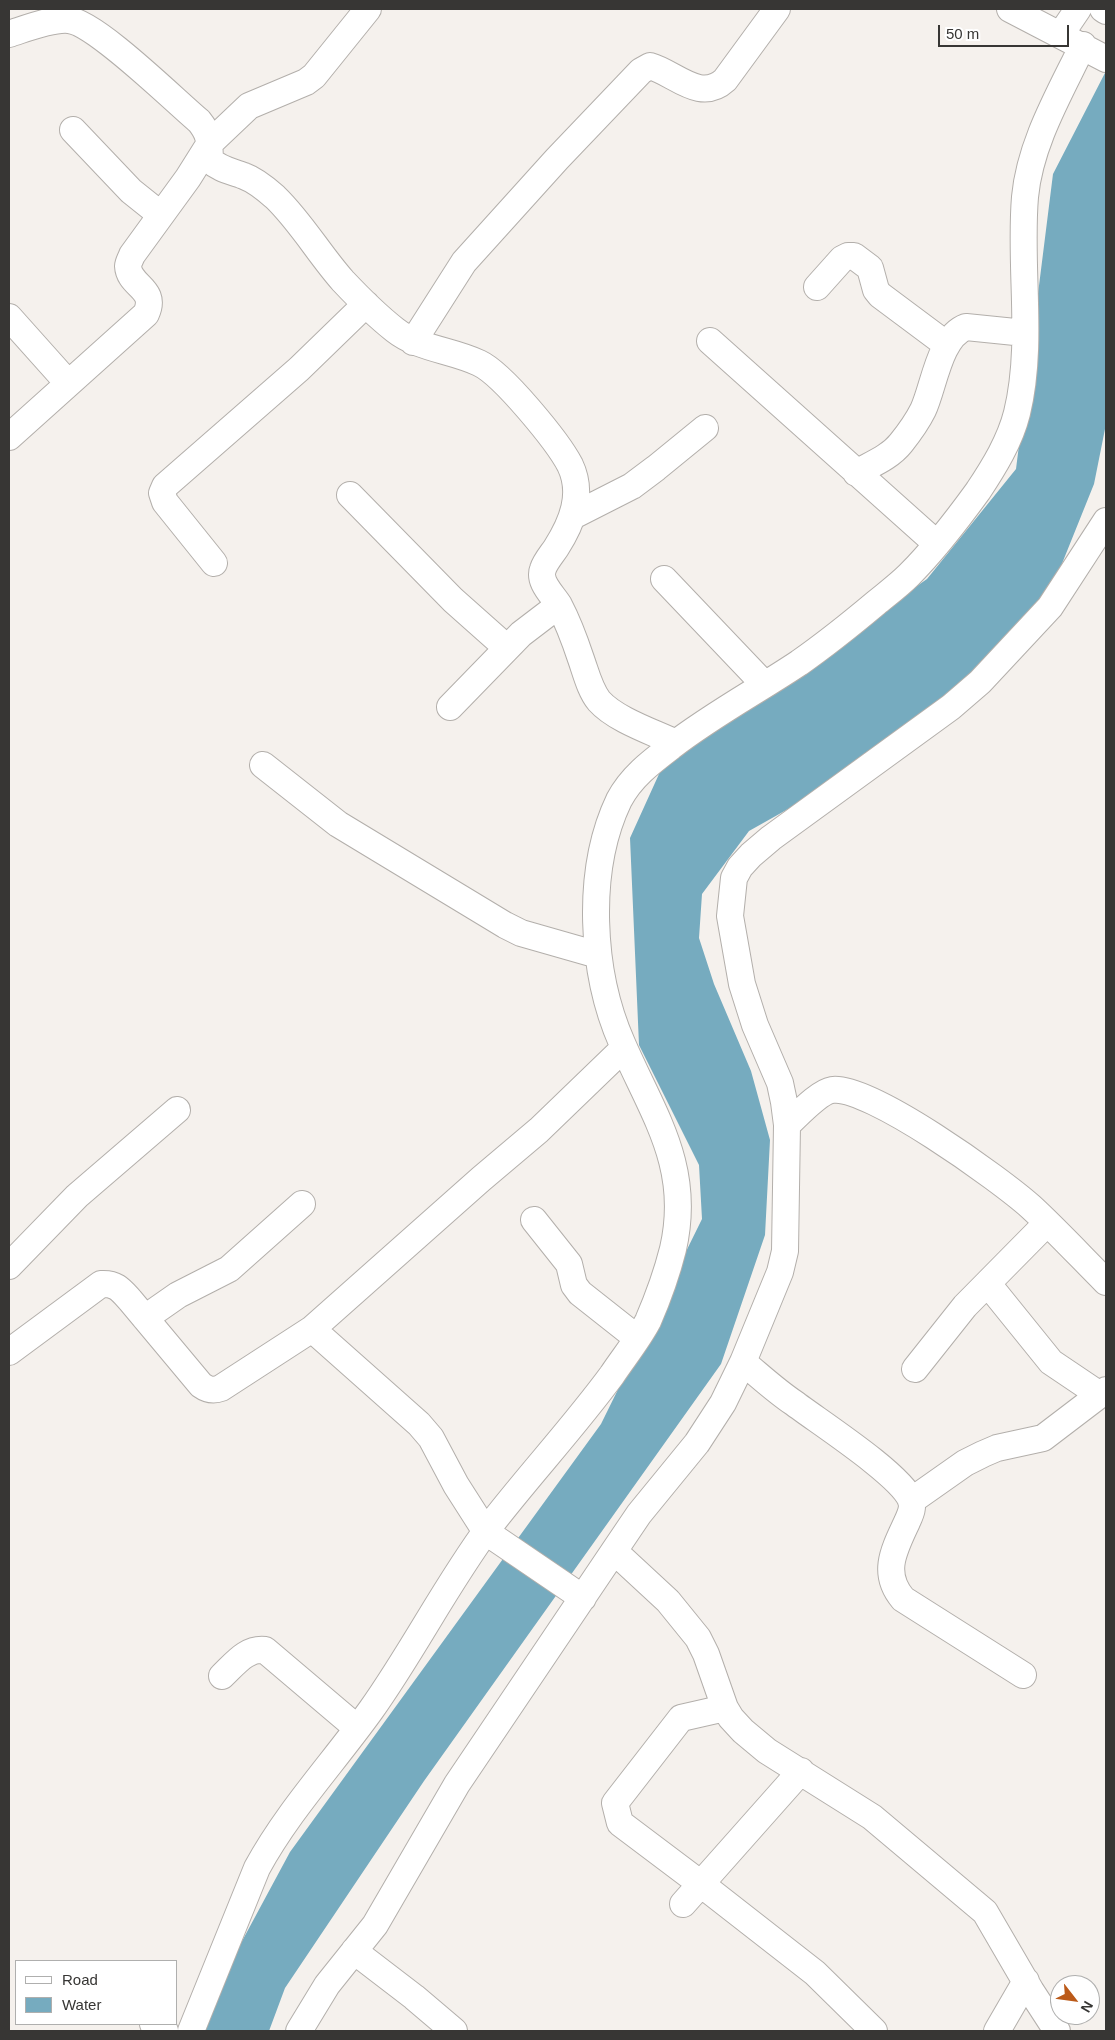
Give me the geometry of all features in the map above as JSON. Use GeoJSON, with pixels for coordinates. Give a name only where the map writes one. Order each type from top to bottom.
{"type":"FeatureCollection","features":[{"type":"Feature","properties":{"kind":"street"},"geometry":{"type":"LineString","coordinates":[[9,437],[146,314],[150,305],[148,298],[130,273],[128,265],[140,241],[188,178],[210,143],[250,106],[306,82],[314,76],[368,9]]}},
{"type":"Feature","properties":{"kind":"street"},"geometry":{"type":"LineString","coordinates":[[413,342],[464,262],[557,159],[641,71],[650,66],[692,87],[717,88],[725,80],[777,9]]}},
{"type":"Feature","properties":{"kind":"street"},"geometry":{"type":"LineString","coordinates":[[1010,9],[1087,47]]}},
{"type":"Feature","properties":{"kind":"street"},"geometry":{"type":"LineString","coordinates":[[192,2031],[257,1868],[310,1790],[357,1728],[489,1534],[601,1389],[646,1325],[671,1258],[676,1233],[677,1181],[671,1153],[610,1012],[600,970],[596,938],[598,890],[602,853],[612,819],[620,798],[632,780],[676,743],[797,664],[840,633],[906,579],[950,529],[981,485],[1011,432],[1017,412],[1022,380],[1025,333],[1025,197],[1030,167],[1046,124],[1087,47],[1078,9]]}},
{"type":"Feature","properties":{"kind":"street"},"geometry":{"type":"LineString","coordinates":[[9,34],[58,20],[80,23],[92,30],[199,121],[207,132],[210,143],[210,160],[216,166],[246,176],[260,184],[300,224],[343,280],[396,331],[413,342],[481,364],[506,383],[557,445],[571,466],[576,498],[573,516],[566,532],[542,570],[542,579],[559,605],[593,692],[600,702],[618,715],[676,743]]}},
{"type":"Feature","properties":{"kind":"street"},"geometry":{"type":"LineString","coordinates":[[73,130],[131,191],[161,215]]}},
{"type":"Feature","properties":{"kind":"street"},"geometry":{"type":"LineString","coordinates":[[817,287],[842,259],[854,256],[870,268],[876,290],[880,295],[947,345]]}},
{"type":"Feature","properties":{"kind":"street"},"geometry":{"type":"LineString","coordinates":[[214,563],[165,502],[162,493],[165,486],[299,370],[366,304]]}},
{"type":"Feature","properties":{"kind":"street"},"geometry":{"type":"LineString","coordinates":[[9,317],[68,383]]}},
{"type":"Feature","properties":{"kind":"street"},"geometry":{"type":"LineString","coordinates":[[856,472],[892,453],[910,432],[923,410],[947,345],[957,330],[966,327],[1025,333]]}},
{"type":"Feature","properties":{"kind":"street"},"geometry":{"type":"LineString","coordinates":[[710,341],[937,544]]}},
{"type":"Feature","properties":{"kind":"street"},"geometry":{"type":"LineString","coordinates":[[573,516],[632,486],[704,428]]}},
{"type":"Feature","properties":{"kind":"street"},"geometry":{"type":"LineString","coordinates":[[350,495],[453,600],[507,648]]}},
{"type":"Feature","properties":{"kind":"street"},"geometry":{"type":"LineString","coordinates":[[298,2031],[327,1985],[375,1925],[457,1784],[578,1594],[614,1551],[639,1514],[697,1443],[722,1403],[743,1362],[780,1272],[785,1251],[787,1125],[780,1083],[755,1025],[742,984],[730,916],[734,878],[740,867],[751,855],[771,838],[951,707],[980,682],[1050,607],[1106,522]]}},
{"type":"Feature","properties":{"kind":"street"},"geometry":{"type":"LineString","coordinates":[[664,579],[764,684]]}},
{"type":"Feature","properties":{"kind":"street"},"geometry":{"type":"LineString","coordinates":[[450,708],[521,634],[559,605]]}},
{"type":"Feature","properties":{"kind":"street"},"geometry":{"type":"LineString","coordinates":[[262,765],[338,824],[505,925],[521,933],[598,955]]}},
{"type":"Feature","properties":{"kind":"street"},"geometry":{"type":"LineString","coordinates":[[9,1352],[101,1284],[111,1283],[118,1287],[201,1385],[207,1389],[214,1390],[241,1376],[312,1329],[539,1130],[624,1048]]}},
{"type":"Feature","properties":{"kind":"street"},"geometry":{"type":"LineString","coordinates":[[787,1125],[830,1090],[842,1090],[869,1099],[917,1126],[983,1169],[1014,1192],[1106,1282]]}},
{"type":"Feature","properties":{"kind":"street"},"geometry":{"type":"LineString","coordinates":[[9,1266],[77,1196],[177,1110]]}},
{"type":"Feature","properties":{"kind":"street"},"geometry":{"type":"LineString","coordinates":[[145,1318],[178,1295],[229,1269],[302,1204]]}},
{"type":"Feature","properties":{"kind":"street"},"geometry":{"type":"LineString","coordinates":[[534,1220],[569,1264],[574,1285],[580,1293],[637,1338]]}},
{"type":"Feature","properties":{"kind":"street"},"geometry":{"type":"LineString","coordinates":[[915,1369],[966,1306],[1047,1223]]}},
{"type":"Feature","properties":{"kind":"street"},"geometry":{"type":"LineString","coordinates":[[911,1501],[965,1463],[983,1454],[997,1448],[1043,1438],[1103,1392],[1051,1362],[988,1284]]}},
{"type":"Feature","properties":{"kind":"street"},"geometry":{"type":"LineString","coordinates":[[312,1329],[419,1424],[431,1438],[453,1480],[489,1534],[578,1594]]}},
{"type":"Feature","properties":{"kind":"street"},"geometry":{"type":"LineString","coordinates":[[743,1362],[892,1478],[911,1501],[912,1509],[896,1547],[890,1573],[896,1590],[903,1599],[1023,1675]]}},
{"type":"Feature","properties":{"kind":"street"},"geometry":{"type":"LineString","coordinates":[[614,1551],[668,1601],[698,1638],[706,1654],[725,1708],[743,1731],[767,1751],[802,1771],[872,1817],[985,1912],[1057,2031]]}},
{"type":"Feature","properties":{"kind":"street"},"geometry":{"type":"LineString","coordinates":[[222,1676],[254,1649],[265,1650],[357,1728]]}},
{"type":"Feature","properties":{"kind":"street"},"geometry":{"type":"LineString","coordinates":[[725,1708],[681,1718],[614,1803],[620,1823],[815,1973],[874,2031]]}},
{"type":"Feature","properties":{"kind":"street"},"geometry":{"type":"LineString","coordinates":[[683,1904],[802,1771]]}},
{"type":"Feature","properties":{"kind":"street"},"geometry":{"type":"LineString","coordinates":[[354,1951],[414,1996],[454,2031]]}},
{"type":"Feature","properties":{"kind":"street"},"geometry":{"type":"LineString","coordinates":[[997,2031],[1026,1981]]}},
{"type":"Feature","properties":{"kind":"water"},"geometry":{"type":"Polygon","coordinates":[[[1106,71],[1106,424],[1094,484],[1055,581],[968,689],[813,795],[749,831],[702,894],[699,938],[714,984],[751,1071],[770,1140],[765,1235],[721,1364],[424,1781],[285,1988],[269,2031],[196,2031],[206,2008],[290,1852],[601,1424],[702,1219],[699,1165],[639,1045],[630,838],[664,763],[927,579],[1016,469],[1053,174],[1106,71]]]}}]}
